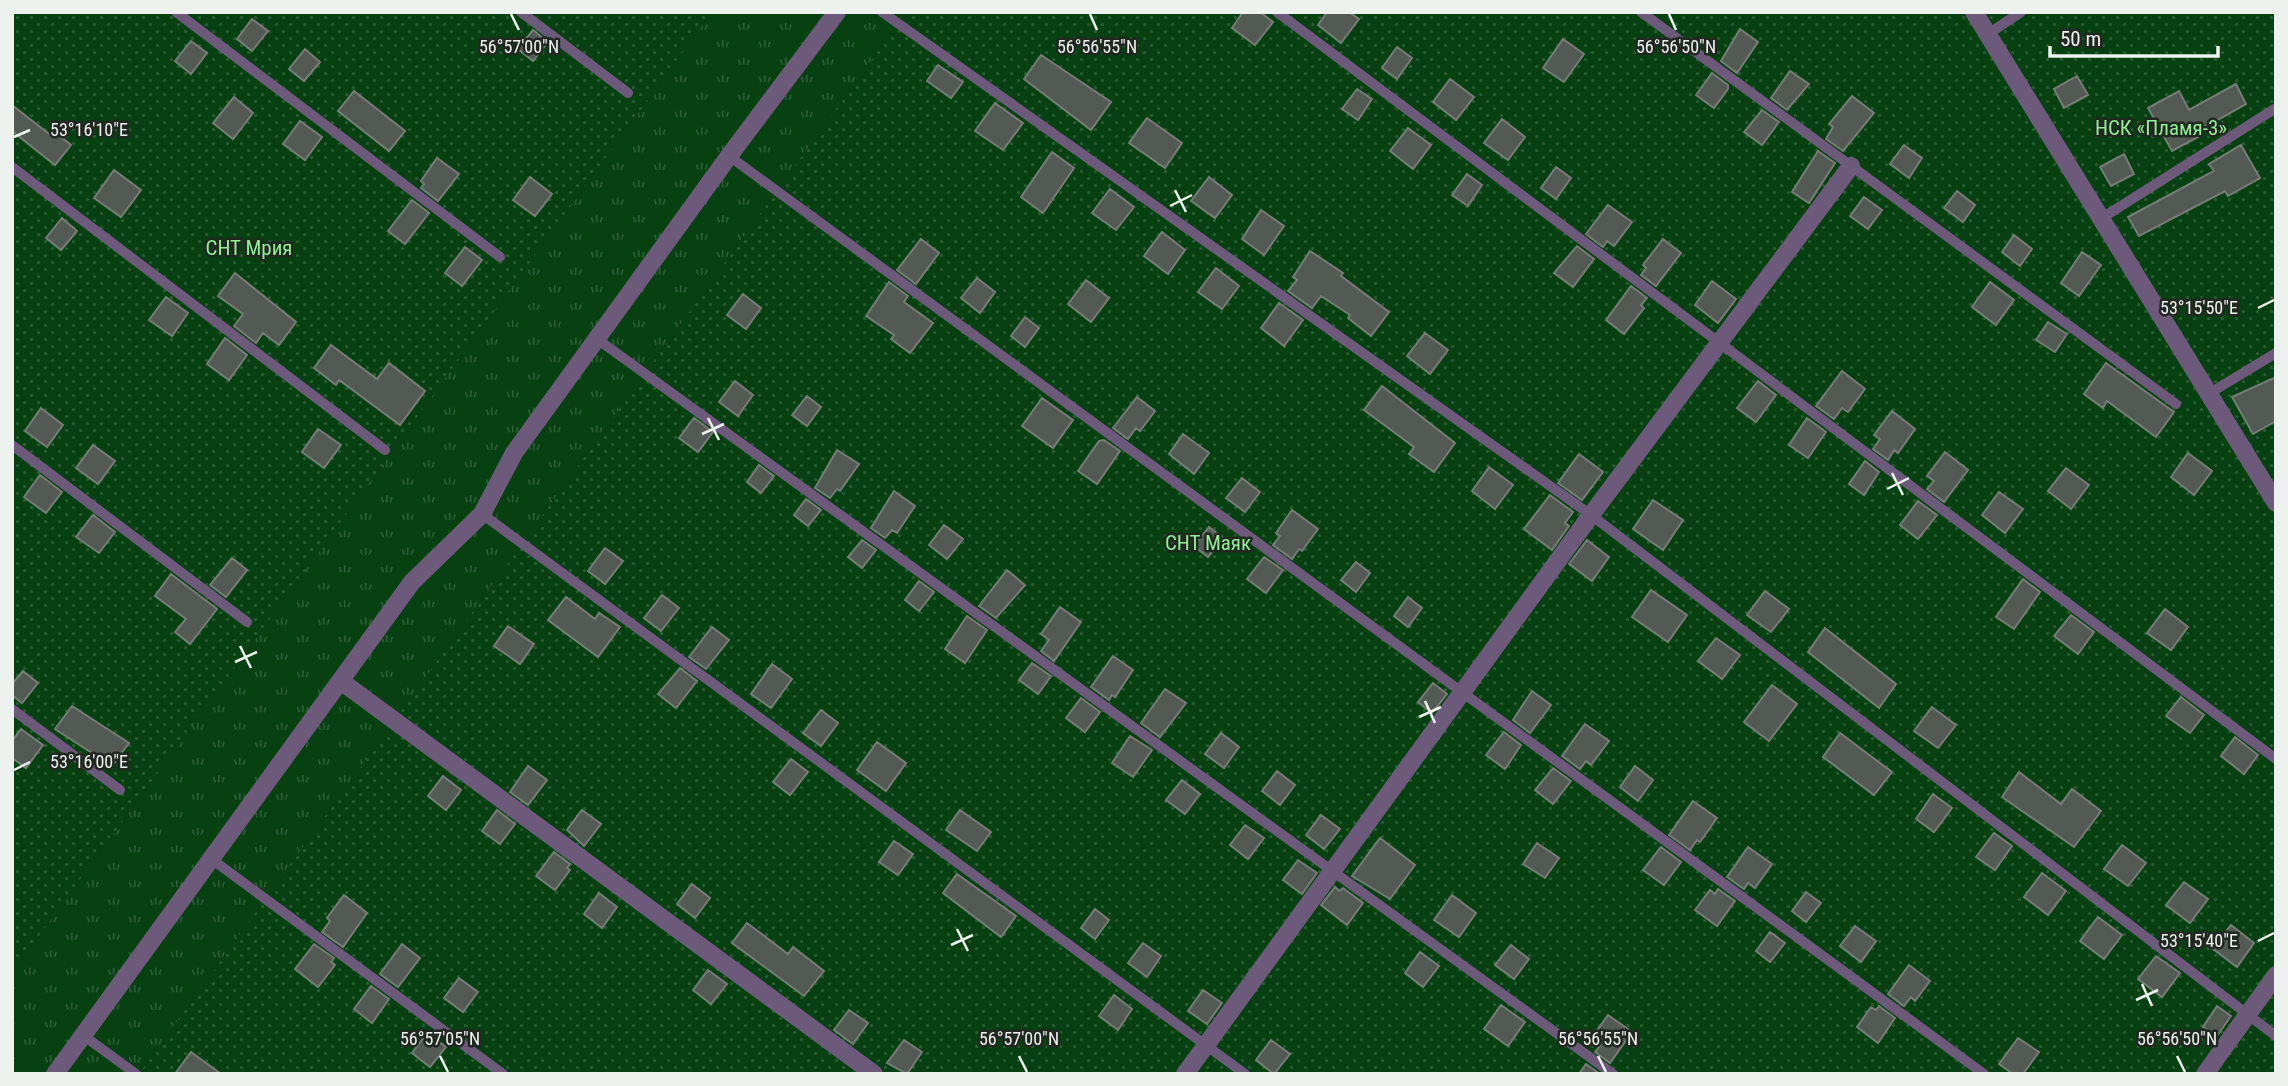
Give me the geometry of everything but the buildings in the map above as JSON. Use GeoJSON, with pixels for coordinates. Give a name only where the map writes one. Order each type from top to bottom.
{"type":"FeatureCollection","features":[{"type":"Feature","properties":{"kind":"street"},"geometry":{"type":"LineString","coordinates":[[55,1074],[412,582],[482,514],[514,453],[837,12]]}},
{"type":"Feature","properties":{"kind":"street"},"geometry":{"type":"LineString","coordinates":[[1974,12],[2276,503]]}},
{"type":"Feature","properties":{"kind":"street"},"geometry":{"type":"LineString","coordinates":[[1185,1074],[1591,515],[1851,166]]}},
{"type":"Feature","properties":{"kind":"street"},"geometry":{"type":"LineString","coordinates":[[342,682],[874,1074]]}},
{"type":"Feature","properties":{"kind":"street"},"geometry":{"type":"LineString","coordinates":[[2204,1074],[2245,1014],[2276,975]]}},
{"type":"Feature","properties":{"kind":"lane"},"geometry":{"type":"LineString","coordinates":[[176,12],[500,257]]}},
{"type":"Feature","properties":{"kind":"lane"},"geometry":{"type":"LineString","coordinates":[[522,12],[628,93]]}},
{"type":"Feature","properties":{"kind":"lane"},"geometry":{"type":"LineString","coordinates":[[882,12],[1591,515],[2276,1036]]}},
{"type":"Feature","properties":{"kind":"lane"},"geometry":{"type":"LineString","coordinates":[[1277,12],[2276,759]]}},
{"type":"Feature","properties":{"kind":"lane"},"geometry":{"type":"LineString","coordinates":[[1641,12],[2176,404]]}},
{"type":"Feature","properties":{"kind":"lane"},"geometry":{"type":"LineString","coordinates":[[1988,34],[2021,12]]}},
{"type":"Feature","properties":{"kind":"lane"},"geometry":{"type":"LineString","coordinates":[[2102,218],[2276,108]]}},
{"type":"Feature","properties":{"kind":"lane"},"geometry":{"type":"LineString","coordinates":[[729,156],[1464,691],[1984,1074]]}},
{"type":"Feature","properties":{"kind":"lane"},"geometry":{"type":"LineString","coordinates":[[12,167],[385,450]]}},
{"type":"Feature","properties":{"kind":"lane"},"geometry":{"type":"LineString","coordinates":[[597,339],[1335,870],[1613,1074]]}},
{"type":"Feature","properties":{"kind":"lane"},"geometry":{"type":"LineString","coordinates":[[2210,393],[2276,353]]}},
{"type":"Feature","properties":{"kind":"lane"},"geometry":{"type":"LineString","coordinates":[[12,445],[247,622]]}},
{"type":"Feature","properties":{"kind":"lane"},"geometry":{"type":"LineString","coordinates":[[482,514],[1245,1074]]}},
{"type":"Feature","properties":{"kind":"lane"},"geometry":{"type":"LineString","coordinates":[[12,709],[120,790]]}},
{"type":"Feature","properties":{"kind":"lane"},"geometry":{"type":"LineString","coordinates":[[210,858],[503,1074]]}},
{"type":"Feature","properties":{"kind":"lane"},"geometry":{"type":"LineString","coordinates":[[84,1036],[136,1074]]}},
{"type":"Feature","properties":{"kind":"green space","name":"СНТ Мрия"},"geometry":{"type":"Polygon","coordinates":[[[12,12],[712,12],[12,973],[12,12]]]}},
{"type":"Feature","properties":{"kind":"green space"},"geometry":{"type":"Polygon","coordinates":[[[712,12],[906,12],[139,1074],[12,1074],[12,973],[712,12]]]}},
{"type":"Feature","properties":{"kind":"green space","name":"СНТ Маяк"},"geometry":{"type":"Polygon","coordinates":[[[906,12],[2276,12],[2276,1074],[139,1074],[906,12]]]}},
{"type":"Feature","properties":{"kind":"park label","name":"НСК «Пламя-3»"},"geometry":{"type":"Point","coordinates":[2161,128]}}]}
